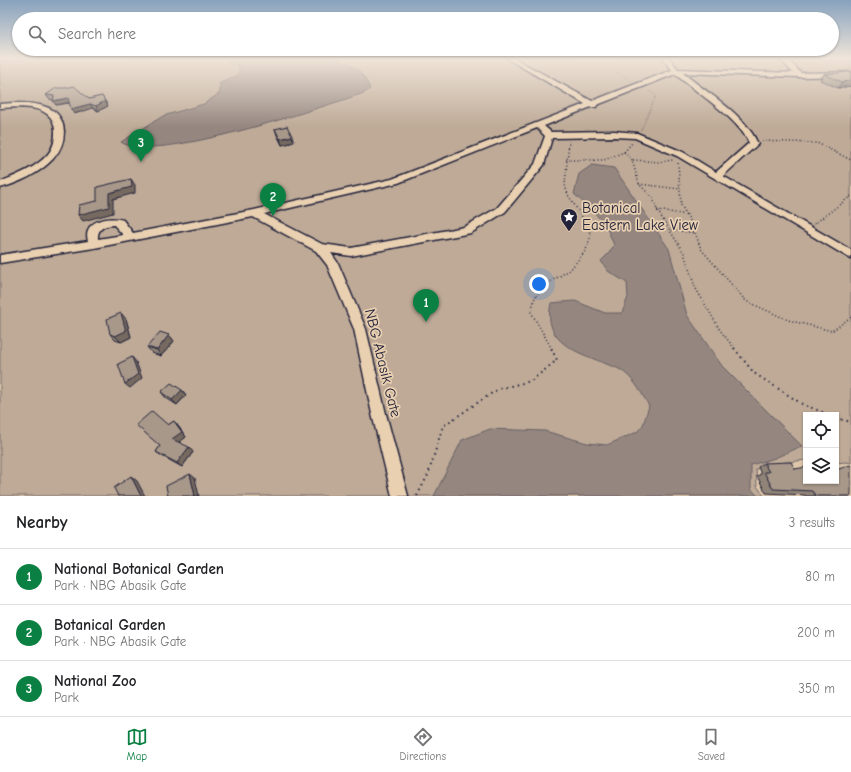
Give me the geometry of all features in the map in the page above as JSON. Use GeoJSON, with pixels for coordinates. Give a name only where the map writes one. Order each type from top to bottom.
{"type":"FeatureCollection","features":[{"type":"Feature","properties":{"kind":"street"},"geometry":{"type":"LineString","coordinates":[[550,81],[593,105]]}},
{"type":"Feature","properties":{"kind":"street"},"geometry":{"type":"LineString","coordinates":[[0,259],[94,244],[254,213],[395,181],[651,81]]}},
{"type":"Feature","properties":{"kind":"street"},"geometry":{"type":"LineString","coordinates":[[688,81],[744,128],[754,140],[754,144],[717,176]]}},
{"type":"Feature","properties":{"kind":"street"},"geometry":{"type":"LineString","coordinates":[[0,106],[40,107],[49,110],[57,118],[60,133],[57,148],[45,161],[22,177],[0,185]]}},
{"type":"Feature","properties":{"kind":"street"},"geometry":{"type":"LineString","coordinates":[[538,125],[549,135],[569,136],[614,134],[637,136],[680,154],[851,255]]}},
{"type":"Feature","properties":{"kind":"street"},"geometry":{"type":"LineString","coordinates":[[320,248],[351,252],[467,230],[500,210],[539,165],[549,135]]}},
{"type":"Feature","properties":{"kind":"street","name":"NBG Abasik Gate"},"geometry":{"type":"LineString","coordinates":[[254,213],[320,248],[332,263],[360,329],[379,414],[400,496]]}},
{"type":"Feature","properties":{"kind":"street"},"geometry":{"type":"LineString","coordinates":[[94,244],[92,239],[93,229],[97,225],[106,221],[119,223],[130,236]]}},
{"type":"Feature","properties":{"kind":"path"},"geometry":{"type":"LineString","coordinates":[[566,160],[604,160],[624,152],[637,136],[648,117],[656,96],[635,81]]}},
{"type":"Feature","properties":{"kind":"path"},"geometry":{"type":"LineString","coordinates":[[417,496],[428,475],[442,426],[498,389],[531,381],[557,360],[531,312],[535,297],[546,284],[570,270],[586,250],[591,235],[581,215],[568,195],[565,185],[567,171],[566,160],[569,155],[569,136]]}},
{"type":"Feature","properties":{"kind":"path"},"geometry":{"type":"LineString","coordinates":[[754,140],[817,143],[851,160]]}},
{"type":"Feature","properties":{"kind":"path"},"geometry":{"type":"LineString","coordinates":[[624,152],[632,160],[639,184],[653,198],[657,210],[671,230],[684,253],[695,287],[720,330],[754,373],[802,404],[822,412]]}},
{"type":"Feature","properties":{"kind":"path"},"geometry":{"type":"LineString","coordinates":[[632,160],[659,162],[678,159],[682,205],[701,249],[746,301],[788,320],[832,331],[851,317]]}},
{"type":"Feature","properties":{"kind":"path"},"geometry":{"type":"LineString","coordinates":[[639,184],[680,189]]}},
{"type":"Feature","properties":{"kind":"path"},"geometry":{"type":"LineString","coordinates":[[807,229],[851,196]]}},
{"type":"Feature","properties":{"kind":"path"},"geometry":{"type":"LineString","coordinates":[[657,210],[687,215]]}},
{"type":"Feature","properties":{"kind":"path"},"geometry":{"type":"LineString","coordinates":[[671,230],[695,233]]}},
{"type":"Feature","properties":{"kind":"path"},"geometry":{"type":"LineString","coordinates":[[839,419],[851,422]]}},
{"type":"Feature","properties":{"kind":"shaded area"},"geometry":{"type":"Polygon","coordinates":[[[0,81],[851,81],[851,463],[839,463],[839,412],[803,412],[803,460],[779,463],[756,469],[757,486],[764,496],[0,496],[0,81]]]}},
{"type":"Feature","properties":{"kind":"shaded area"},"geometry":{"type":"Polygon","coordinates":[[[224,81],[366,81],[370,89],[364,93],[278,120],[201,140],[166,146],[138,147],[121,142],[163,116],[204,104],[220,93],[220,83],[224,81]]]}},
{"type":"Feature","properties":{"kind":"shaded area"},"geometry":{"type":"Polygon","coordinates":[[[592,165],[614,168],[669,249],[687,315],[722,366],[802,446],[775,458],[751,465],[751,489],[758,496],[434,496],[462,440],[490,429],[545,431],[587,443],[607,445],[637,432],[643,425],[649,406],[632,380],[619,369],[586,356],[565,344],[557,337],[552,328],[550,317],[551,303],[575,301],[605,313],[622,313],[628,297],[627,283],[608,271],[601,261],[614,245],[606,226],[594,212],[574,194],[579,174],[592,165]]]}},
{"type":"Feature","properties":{"kind":"building"},"geometry":{"type":"Polygon","coordinates":[[[74,86],[89,99],[102,96],[105,101],[96,106],[90,104],[71,109],[68,98],[53,101],[54,96],[46,95],[56,88],[74,86]]]}},
{"type":"Feature","properties":{"kind":"building"},"geometry":{"type":"Polygon","coordinates":[[[287,126],[292,136],[280,139],[275,129],[287,126]]]}},
{"type":"Feature","properties":{"kind":"building"},"geometry":{"type":"Polygon","coordinates":[[[131,179],[132,187],[109,193],[109,207],[78,215],[79,205],[97,201],[97,187],[131,179]]]}},
{"type":"Feature","properties":{"kind":"building"},"geometry":{"type":"Polygon","coordinates":[[[121,313],[126,331],[115,336],[110,334],[107,319],[121,313]]]}},
{"type":"Feature","properties":{"kind":"building"},"geometry":{"type":"Polygon","coordinates":[[[160,332],[169,335],[157,350],[147,347],[160,332]]]}},
{"type":"Feature","properties":{"kind":"building"},"geometry":{"type":"Polygon","coordinates":[[[132,357],[138,374],[125,384],[118,364],[132,357]]]}},
{"type":"Feature","properties":{"kind":"building"},"geometry":{"type":"Polygon","coordinates":[[[171,383],[182,390],[172,400],[161,392],[171,383]]]}},
{"type":"Feature","properties":{"kind":"building"},"geometry":{"type":"Polygon","coordinates":[[[152,411],[168,425],[174,421],[182,432],[172,439],[189,447],[177,463],[156,452],[160,446],[136,425],[152,411]]]}},
{"type":"Feature","properties":{"kind":"building"},"geometry":{"type":"Polygon","coordinates":[[[791,462],[795,469],[803,468],[803,484],[839,484],[839,469],[850,465],[851,496],[816,496],[812,491],[773,489],[764,472],[769,472],[764,463],[791,462]]]}},
{"type":"Feature","properties":{"kind":"building"},"geometry":{"type":"Polygon","coordinates":[[[190,474],[195,496],[168,496],[166,486],[190,474]]]}},
{"type":"Feature","properties":{"kind":"building"},"geometry":{"type":"Polygon","coordinates":[[[131,476],[141,496],[118,496],[114,488],[131,476]]]}},
{"type":"Feature","properties":{"kind":"place","name":"National Zoo"},"geometry":{"type":"Point","coordinates":[141,162]}},
{"type":"Feature","properties":{"kind":"place","name":"Botanical Garden"},"geometry":{"type":"Point","coordinates":[273,216]}},
{"type":"Feature","properties":{"kind":"place","name":"Botanical Eastern Lake View"},"geometry":{"type":"Point","coordinates":[569,232]}},
{"type":"Feature","properties":{"kind":"place","name":"National Botanical Garden"},"geometry":{"type":"Point","coordinates":[426,322]}}]}
